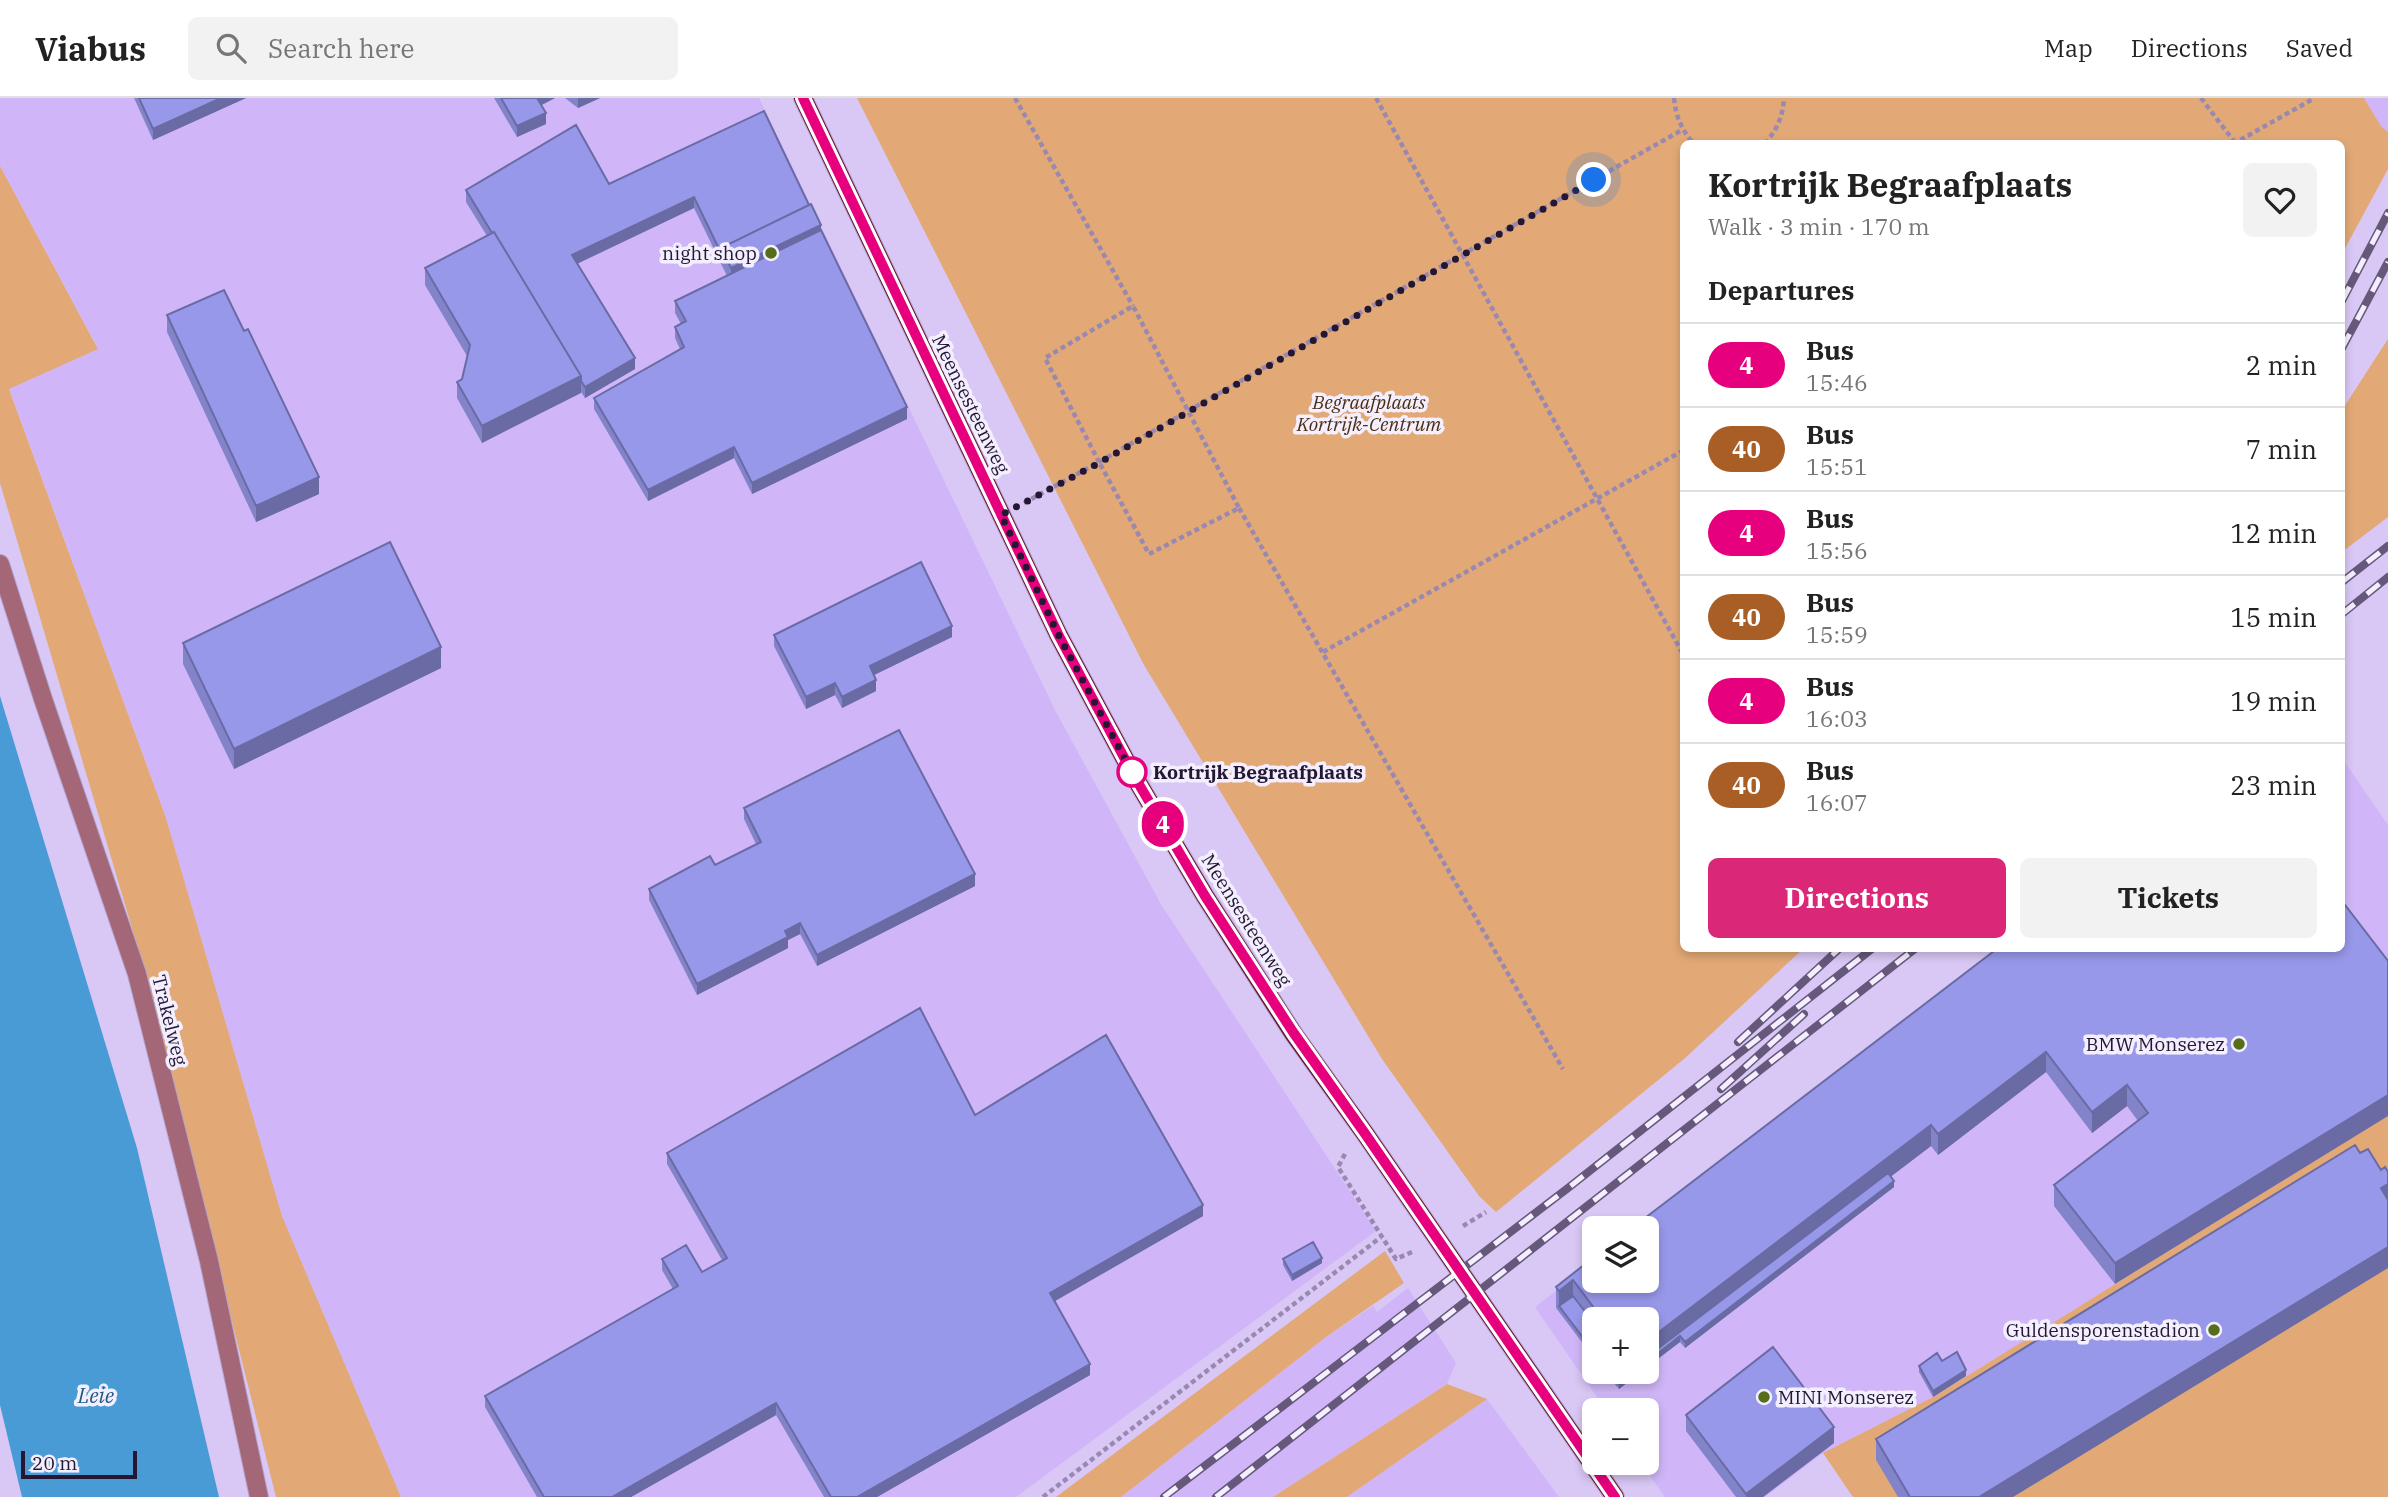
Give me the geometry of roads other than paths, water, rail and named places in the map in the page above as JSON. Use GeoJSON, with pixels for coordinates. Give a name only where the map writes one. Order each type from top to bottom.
{"type":"FeatureCollection","features":[{"type":"Feature","properties":{"kind":"main road","name":"Meensesteenweg"},"geometry":{"type":"LineString","coordinates":[[803,98],[1059,636],[1134,776],[1205,896],[1293,1032],[1615,1497]]}},
{"type":"Feature","properties":{"kind":"lane","name":"Trakelweg"},"geometry":{"type":"LineString","coordinates":[[0,564],[47,712],[137,974],[209,1261],[259,1497]]}},
{"type":"Feature","properties":{"kind":"water","name":"Leie"},"geometry":{"type":"Polygon","coordinates":[[[0,696],[137,1148],[219,1497],[22,1497],[0,1405],[0,696]]]}},
{"type":"Feature","properties":{"kind":"railway"},"geometry":{"type":"LineString","coordinates":[[2345,295],[2388,213]]}},
{"type":"Feature","properties":{"kind":"railway"},"geometry":{"type":"LineString","coordinates":[[2345,342],[2388,262]]}},
{"type":"Feature","properties":{"kind":"railway"},"geometry":{"type":"LineString","coordinates":[[2345,580],[2388,546]]}},
{"type":"Feature","properties":{"kind":"railway"},"geometry":{"type":"LineString","coordinates":[[2345,612],[2388,577]]}},
{"type":"Feature","properties":{"kind":"railway"},"geometry":{"type":"LineString","coordinates":[[1738,1042],[1836,952]]}},
{"type":"Feature","properties":{"kind":"railway"},"geometry":{"type":"LineString","coordinates":[[1164,1497],[1568,1188],[1868,952]]}},
{"type":"Feature","properties":{"kind":"railway"},"geometry":{"type":"LineString","coordinates":[[1216,1497],[1911,952]]}},
{"type":"Feature","properties":{"kind":"railway"},"geometry":{"type":"LineString","coordinates":[[1721,1089],[1804,1014]]}},
{"type":"Feature","properties":{"kind":"place","name":"night shop"},"geometry":{"type":"Point","coordinates":[771,253]}},
{"type":"Feature","properties":{"kind":"place","name":"Kortrijk Begraafplaats"},"geometry":{"type":"Point","coordinates":[1132,772]}},
{"type":"Feature","properties":{"kind":"place","name":"BMW Monserez"},"geometry":{"type":"Point","coordinates":[2239,1044]}},
{"type":"Feature","properties":{"kind":"place","name":"Guldensporenstadion"},"geometry":{"type":"Point","coordinates":[2214,1330]}},
{"type":"Feature","properties":{"kind":"place","name":"MINI Monserez"},"geometry":{"type":"Point","coordinates":[1764,1397]}},
{"type":"Feature","properties":{"kind":"park label","name":"Begraafplaats Kortrijk-Centrum"},"geometry":{"type":"Point","coordinates":[1369,413]}}]}
